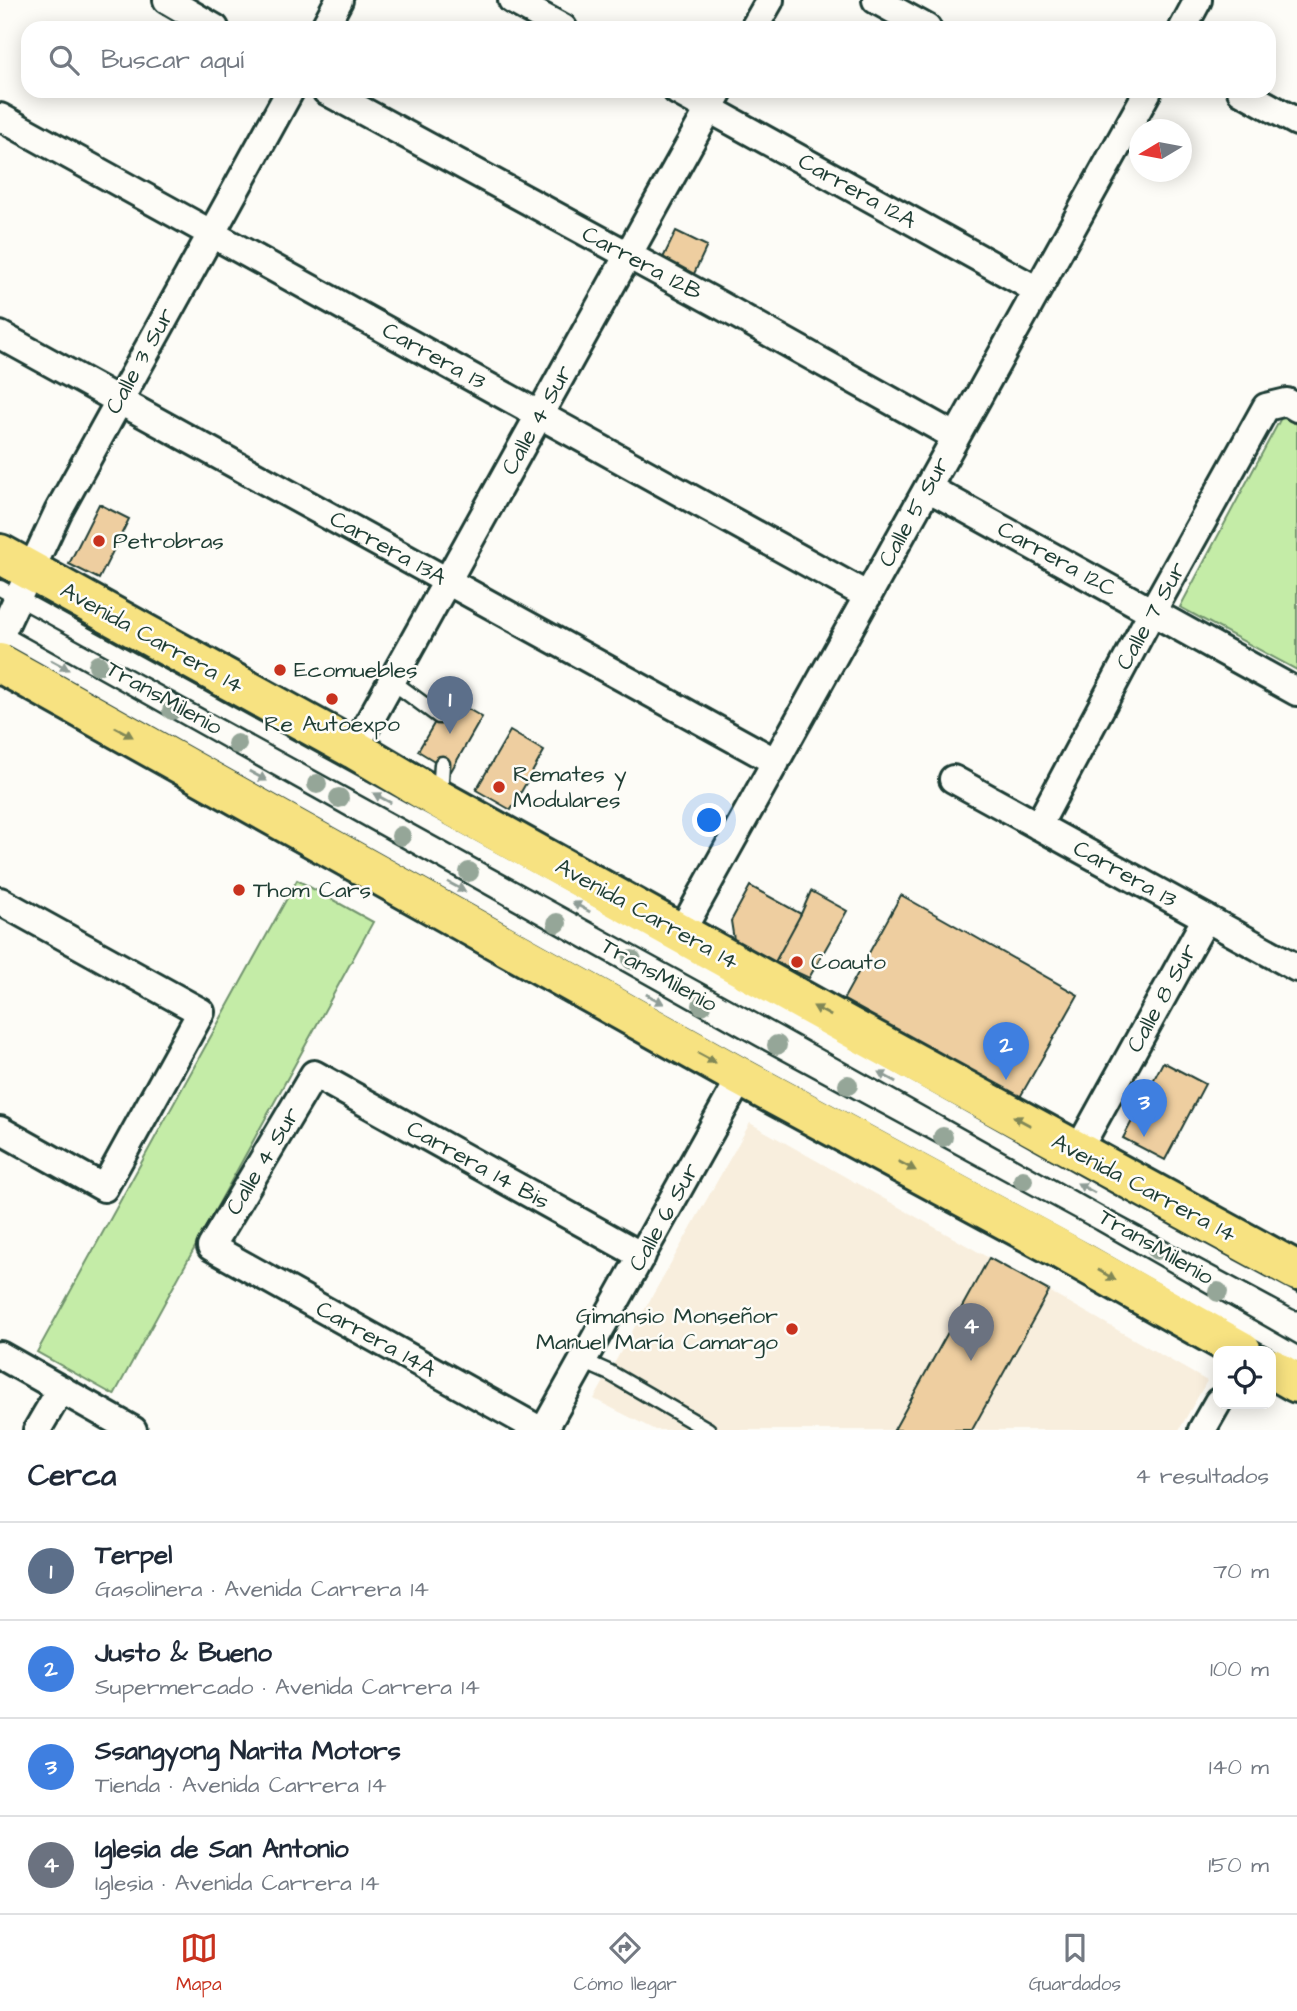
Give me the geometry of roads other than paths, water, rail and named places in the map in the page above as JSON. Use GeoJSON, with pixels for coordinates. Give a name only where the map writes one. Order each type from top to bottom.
{"type":"FeatureCollection","features":[{"type":"Feature","properties":{"kind":"main road","name":"Avenida Carrera 14"},"geometry":{"type":"LineString","coordinates":[[12,578],[355,749],[441,782],[681,932],[1077,1152],[1297,1270]]}},
{"type":"Feature","properties":{"kind":"main road"},"geometry":{"type":"LineString","coordinates":[[0,641],[741,1077],[1233,1346]]}},
{"type":"Feature","properties":{"kind":"main road"},"geometry":{"type":"LineString","coordinates":[[1276,1371],[1297,1382]]}},
{"type":"Feature","properties":{"kind":"street"},"geometry":{"type":"LineString","coordinates":[[167,0],[203,21]]}},
{"type":"Feature","properties":{"kind":"street"},"geometry":{"type":"LineString","coordinates":[[328,21],[339,0]]}},
{"type":"Feature","properties":{"kind":"street"},"geometry":{"type":"LineString","coordinates":[[512,0],[550,21]]}},
{"type":"Feature","properties":{"kind":"street"},"geometry":{"type":"LineString","coordinates":[[758,21],[769,0]]}},
{"type":"Feature","properties":{"kind":"street"},"geometry":{"type":"LineString","coordinates":[[876,0],[914,21]]}},
{"type":"Feature","properties":{"kind":"street"},"geometry":{"type":"LineString","coordinates":[[1187,21],[1198,0]]}},
{"type":"Feature","properties":{"kind":"street","name":"Calle 3 Sur"},"geometry":{"type":"LineString","coordinates":[[0,641],[12,578],[58,512],[286,98]]}},
{"type":"Feature","properties":{"kind":"street","name":"Carrera 12B"},"geometry":{"type":"LineString","coordinates":[[339,98],[956,437]]}},
{"type":"Feature","properties":{"kind":"street","name":"Calle 5 Sur"},"geometry":{"type":"LineString","coordinates":[[681,932],[1144,98]]}},
{"type":"Feature","properties":{"kind":"street"},"geometry":{"type":"LineString","coordinates":[[1254,98],[1297,122]]}},
{"type":"Feature","properties":{"kind":"street","name":"Calle 4 Sur"},"geometry":{"type":"LineString","coordinates":[[355,749],[714,100]]}},
{"type":"Feature","properties":{"kind":"street","name":"Carrera 12A"},"geometry":{"type":"LineString","coordinates":[[714,100],[1037,290]]}},
{"type":"Feature","properties":{"kind":"street","name":"Carrera 13"},"geometry":{"type":"LineString","coordinates":[[0,117],[868,596]]}},
{"type":"Feature","properties":{"kind":"street","name":"Carrera 13A"},"geometry":{"type":"LineString","coordinates":[[0,335],[776,762]]}},
{"type":"Feature","properties":{"kind":"street","name":"Calle 7 Sur"},"geometry":{"type":"LineString","coordinates":[[1038,826],[1152,612],[1266,407],[1287,402],[1297,408]]}},
{"type":"Feature","properties":{"kind":"street","name":"Carrera 12C"},"geometry":{"type":"LineString","coordinates":[[928,488],[1297,692]]}},
{"type":"Feature","properties":{"kind":"street","name":"Carrera 13"},"geometry":{"type":"LineString","coordinates":[[953,779],[1297,968]]}},
{"type":"Feature","properties":{"kind":"street"},"geometry":{"type":"LineString","coordinates":[[0,901],[201,1012],[104,1188],[0,1130]]}},
{"type":"Feature","properties":{"kind":"street","name":"Calle 8 Sur"},"geometry":{"type":"LineString","coordinates":[[1077,1152],[1206,918]]}},
{"type":"Feature","properties":{"kind":"street","name":"Calle 4 Sur"},"geometry":{"type":"LineString","coordinates":[[211,1247],[314,1074]]}},
{"type":"Feature","properties":{"kind":"street","name":"Carrera 14 Bis"},"geometry":{"type":"LineString","coordinates":[[314,1074],[642,1256]]}},
{"type":"Feature","properties":{"kind":"street","name":"Calle 6 Sur"},"geometry":{"type":"LineString","coordinates":[[542,1430],[741,1077]]}},
{"type":"Feature","properties":{"kind":"street","name":"Carrera 14A"},"geometry":{"type":"LineString","coordinates":[[211,1247],[542,1430]]}},
{"type":"Feature","properties":{"kind":"street"},"geometry":{"type":"LineString","coordinates":[[0,1355],[133,1430]]}},
{"type":"Feature","properties":{"kind":"street"},"geometry":{"type":"LineString","coordinates":[[37,1430],[61,1389]]}},
{"type":"Feature","properties":{"kind":"street"},"geometry":{"type":"LineString","coordinates":[[1202,1430],[1214,1409]]}},
{"type":"Feature","properties":{"kind":"lane","name":"TransMilenio"},"geometry":{"type":"LineString","coordinates":[[12,578],[740,995],[1113,1203],[1297,1302]]}},
{"type":"Feature","properties":{"kind":"lane","name":"TransMilenio"},"geometry":{"type":"LineString","coordinates":[[0,641],[1092,1237],[1297,1354]]}},
{"type":"Feature","properties":{"kind":"lane"},"geometry":{"type":"LineString","coordinates":[[393,682],[439,716]]}},
{"type":"Feature","properties":{"kind":"lane"},"geometry":{"type":"LineString","coordinates":[[583,1361],[610,1373],[708,1430]]}},
{"type":"Feature","properties":{"kind":"place","name":"Petrobras"},"geometry":{"type":"Point","coordinates":[99,541]}},
{"type":"Feature","properties":{"kind":"place","name":"Ecomuebles"},"geometry":{"type":"Point","coordinates":[280,670]}},
{"type":"Feature","properties":{"kind":"place","name":"Re Autoexpo"},"geometry":{"type":"Point","coordinates":[332,699]}},
{"type":"Feature","properties":{"kind":"place","name":"Terpel"},"geometry":{"type":"Point","coordinates":[450,734]}},
{"type":"Feature","properties":{"kind":"place","name":"Remates y Modulares"},"geometry":{"type":"Point","coordinates":[499,787]}},
{"type":"Feature","properties":{"kind":"place","name":"Thom Cars"},"geometry":{"type":"Point","coordinates":[239,890]}},
{"type":"Feature","properties":{"kind":"place","name":"Coauto"},"geometry":{"type":"Point","coordinates":[797,962]}},
{"type":"Feature","properties":{"kind":"place","name":"Justo & Bueno"},"geometry":{"type":"Point","coordinates":[1006,1080]}},
{"type":"Feature","properties":{"kind":"place","name":"Ssangyong Narita Motors"},"geometry":{"type":"Point","coordinates":[1144,1137]}},
{"type":"Feature","properties":{"kind":"place","name":"Gimansio Monseñor Manuel María Camargo"},"geometry":{"type":"Point","coordinates":[792,1329]}},
{"type":"Feature","properties":{"kind":"place","name":"Iglesia de San Antonio"},"geometry":{"type":"Point","coordinates":[971,1361]}}]}
